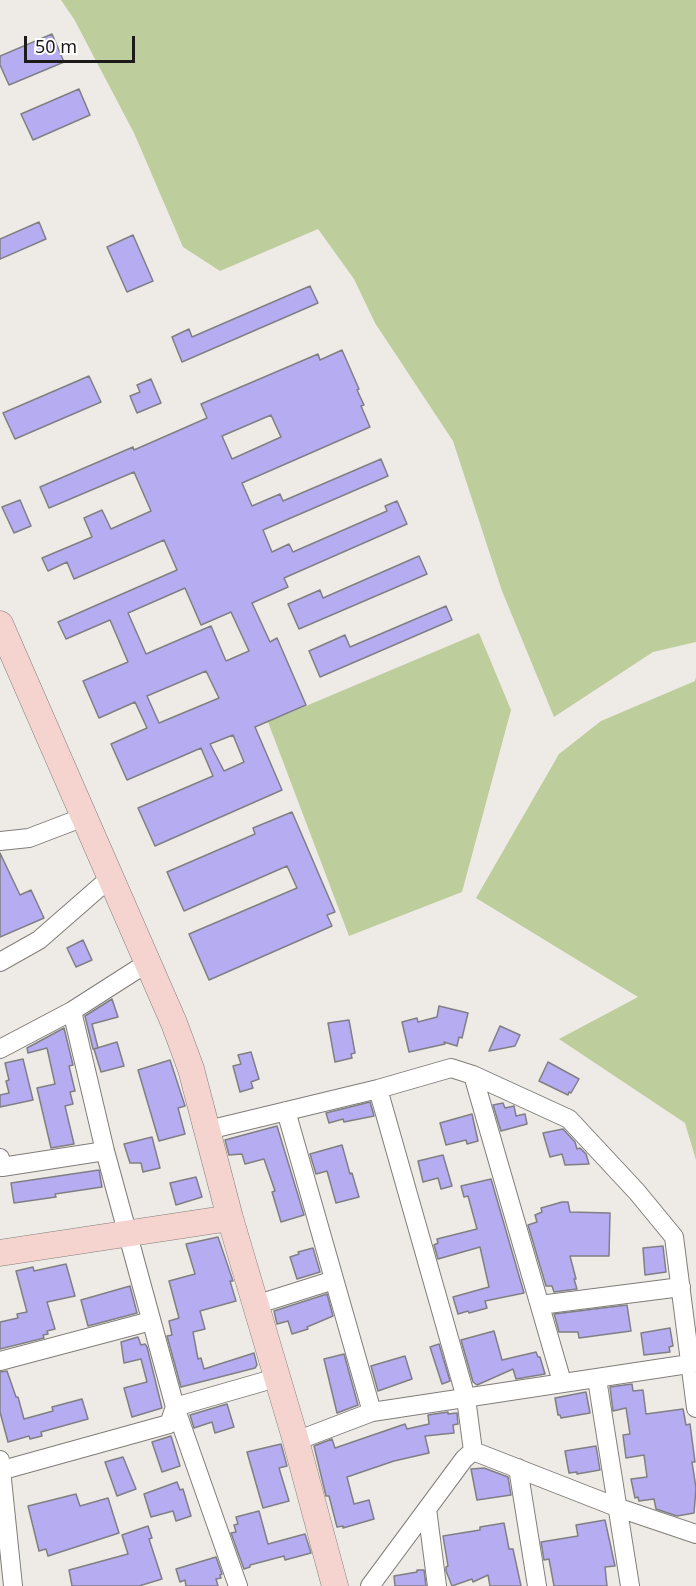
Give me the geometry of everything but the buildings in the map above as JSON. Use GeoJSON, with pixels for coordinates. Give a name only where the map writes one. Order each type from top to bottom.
{"type":"FeatureCollection","features":[{"type":"Feature","properties":{"kind":"street"},"geometry":{"type":"LineString","coordinates":[[0,624],[191,1069],[230,1218],[296,1441],[335,1586]]}},
{"type":"Feature","properties":{"kind":"street"},"geometry":{"type":"LineString","coordinates":[[0,841],[29,838],[84,817]]}},
{"type":"Feature","properties":{"kind":"street"},"geometry":{"type":"LineString","coordinates":[[0,962],[39,940],[110,878]]}},
{"type":"Feature","properties":{"kind":"street"},"geometry":{"type":"LineString","coordinates":[[0,1049],[72,1011],[147,963]]}},
{"type":"Feature","properties":{"kind":"street"},"geometry":{"type":"LineString","coordinates":[[72,1011],[105,1151],[175,1407],[238,1586]]}},
{"type":"Feature","properties":{"kind":"street"},"geometry":{"type":"LineString","coordinates":[[208,1130],[378,1089],[451,1068],[473,1075],[569,1119],[637,1192],[674,1238],[693,1364],[696,1408]]}},
{"type":"Feature","properties":{"kind":"street"},"geometry":{"type":"LineString","coordinates":[[473,1075],[562,1382]]}},
{"type":"Feature","properties":{"kind":"street"},"geometry":{"type":"LineString","coordinates":[[378,1089],[465,1398],[473,1451]]}},
{"type":"Feature","properties":{"kind":"street"},"geometry":{"type":"LineString","coordinates":[[286,1111],[372,1412]]}},
{"type":"Feature","properties":{"kind":"street"},"geometry":{"type":"LineString","coordinates":[[0,1158],[2,1167],[105,1151]]}},
{"type":"Feature","properties":{"kind":"street"},"geometry":{"type":"LineString","coordinates":[[0,1253],[230,1218]]}},
{"type":"Feature","properties":{"kind":"street"},"geometry":{"type":"LineString","coordinates":[[255,1305],[334,1280]]}},
{"type":"Feature","properties":{"kind":"street"},"geometry":{"type":"LineString","coordinates":[[540,1305],[681,1287]]}},
{"type":"Feature","properties":{"kind":"street"},"geometry":{"type":"LineString","coordinates":[[0,1361],[151,1321]]}},
{"type":"Feature","properties":{"kind":"street"},"geometry":{"type":"LineString","coordinates":[[296,1441],[372,1412],[693,1364]]}},
{"type":"Feature","properties":{"kind":"street"},"geometry":{"type":"LineString","coordinates":[[175,1407],[276,1378]]}},
{"type":"Feature","properties":{"kind":"street"},"geometry":{"type":"LineString","coordinates":[[597,1379],[630,1586]]}},
{"type":"Feature","properties":{"kind":"street"},"geometry":{"type":"LineString","coordinates":[[13,1586],[1,1464],[169,1424],[175,1407]]}},
{"type":"Feature","properties":{"kind":"street"},"geometry":{"type":"LineString","coordinates":[[473,1451],[619,1508],[696,1534]]}},
{"type":"Feature","properties":{"kind":"street"},"geometry":{"type":"LineString","coordinates":[[370,1586],[464,1459],[473,1451]]}},
{"type":"Feature","properties":{"kind":"street"},"geometry":{"type":"LineString","coordinates":[[518,1468],[537,1586]]}},
{"type":"Feature","properties":{"kind":"street"},"geometry":{"type":"LineString","coordinates":[[428,1509],[438,1586]]}},
{"type":"Feature","properties":{"kind":"green space"},"geometry":{"type":"Polygon","coordinates":[[[61,0],[696,0],[696,642],[653,652],[554,717],[502,591],[453,441],[375,323],[354,279],[318,229],[220,271],[183,247],[134,133],[74,19],[61,0]]]}},
{"type":"Feature","properties":{"kind":"green space"},"geometry":{"type":"Polygon","coordinates":[[[479,633],[511,710],[462,892],[349,936],[268,722],[479,633]]]}},
{"type":"Feature","properties":{"kind":"green space"},"geometry":{"type":"Polygon","coordinates":[[[696,677],[696,1160],[685,1123],[559,1039],[638,997],[476,898],[559,754],[601,721],[695,681],[696,677]]]}}]}
